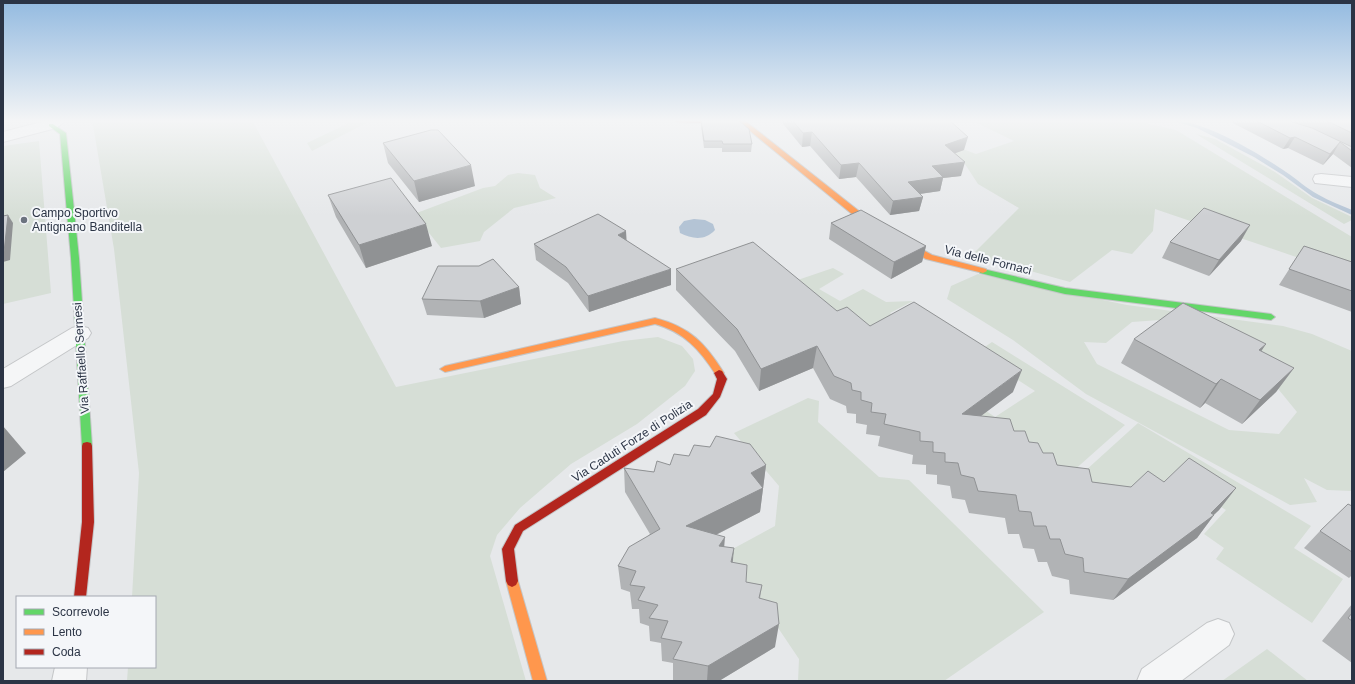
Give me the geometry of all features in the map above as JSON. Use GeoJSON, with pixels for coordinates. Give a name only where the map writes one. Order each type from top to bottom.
{"type":"FeatureCollection","features":[{"type":"Feature","properties":{"kind":"street","name":"Via Raffaello Sernesi"},"geometry":{"type":"LineString","coordinates":[[65,152],[75,258],[88,466],[88,522],[80,596]]}},
{"type":"Feature","properties":{"kind":"street","name":"Via delle Fornaci"},"geometry":{"type":"LineString","coordinates":[[780,152],[871,225],[929,257],[1065,291],[1271,317]]}},
{"type":"Feature","properties":{"kind":"street"},"geometry":{"type":"LineString","coordinates":[[1321,180],[1352,182]]}},
{"type":"Feature","properties":{"kind":"street","name":"Via Caduti Forze di Polizia"},"geometry":{"type":"LineString","coordinates":[[445,369],[655,321],[670,324],[684,330],[706,352],[722,379],[717,395],[702,412],[519,528],[508,549],[510,575],[540,681]]}},
{"type":"Feature","properties":{"kind":"street"},"geometry":{"type":"LineString","coordinates":[[3,380],[80,333]]}},
{"type":"Feature","properties":{"kind":"street"},"geometry":{"type":"LineString","coordinates":[[1154,681],[1218,634]]}},
{"type":"Feature","properties":{"kind":"street"},"geometry":{"type":"LineString","coordinates":[[69,681],[71,668]]}},
{"type":"Feature","properties":{"kind":"shaded area","name":"Campo Sportivo Antignano Banditella"},"geometry":{"type":"Polygon","coordinates":[[[3,152],[40,152],[51,293],[3,304],[3,152]]]}},
{"type":"Feature","properties":{"kind":"shaded area"},"geometry":{"type":"Polygon","coordinates":[[[98,152],[269,152],[396,387],[623,341],[658,337],[682,346],[693,359],[695,371],[685,386],[637,424],[571,464],[520,508],[497,535],[490,556],[526,681],[127,681],[128,668],[156,668],[156,596],[132,596],[139,473],[114,249],[98,152]]]}},
{"type":"Feature","properties":{"kind":"shaded area"},"geometry":{"type":"Polygon","coordinates":[[[952,152],[970,152],[976,154],[982,152],[1212,152],[1352,237],[1352,276],[1155,209],[1153,231],[1132,254],[1112,250],[1070,282],[972,255],[1019,208],[978,184],[963,161],[952,152]]]}},
{"type":"Feature","properties":{"kind":"shaded area"},"geometry":{"type":"Polygon","coordinates":[[[1225,152],[1238,152],[1275,172],[1312,198],[1352,217],[1352,220],[1344,224],[1225,152]]]}},
{"type":"Feature","properties":{"kind":"shaded area"},"geometry":{"type":"Polygon","coordinates":[[[518,173],[535,175],[540,188],[556,198],[514,208],[484,232],[480,241],[441,248],[414,214],[483,188],[495,186],[508,175],[518,173]]]}},
{"type":"Feature","properties":{"kind":"shaded area"},"geometry":{"type":"Polygon","coordinates":[[[833,268],[844,274],[819,289],[840,301],[863,289],[886,302],[913,301],[890,313],[899,323],[877,336],[995,417],[1035,391],[976,353],[992,342],[1125,425],[1063,480],[783,285],[833,268]]]}},
{"type":"Feature","properties":{"kind":"shaded area"},"geometry":{"type":"Polygon","coordinates":[[[978,274],[1127,305],[1283,326],[1312,334],[1352,351],[1352,491],[1327,490],[1304,478],[1317,502],[1290,505],[1086,394],[1013,340],[947,299],[951,286],[978,274]],[[1160,320],[1132,322],[1106,343],[1084,342],[1097,364],[1229,430],[1279,434],[1297,412],[1265,373],[1160,320]]]}},
{"type":"Feature","properties":{"kind":"shaded area"},"geometry":{"type":"Polygon","coordinates":[[[808,398],[819,401],[818,422],[879,477],[909,480],[1044,612],[944,681],[798,681],[799,659],[727,552],[775,526],[779,486],[734,433],[808,398]]]}},
{"type":"Feature","properties":{"kind":"shaded area"},"geometry":{"type":"Polygon","coordinates":[[[1138,423],[1311,526],[1294,548],[1343,579],[1312,623],[1216,559],[1224,548],[1204,534],[1226,510],[1171,476],[1148,499],[1129,486],[1110,505],[1074,481],[1138,423]]]}},
{"type":"Feature","properties":{"kind":"shaded area"},"geometry":{"type":"Polygon","coordinates":[[[1267,649],[1308,681],[1222,681],[1267,649]]]}},
{"type":"Feature","properties":{"kind":"water"},"geometry":{"type":"Polygon","coordinates":[[[694,219],[705,220],[713,224],[715,230],[707,236],[698,238],[689,237],[680,233],[679,227],[684,221],[694,219]]]}},
{"type":"Feature","properties":{"kind":"building"},"geometry":{"type":"Polygon","coordinates":[[[390,152],[459,152],[471,165],[414,181],[390,152]]]}},
{"type":"Feature","properties":{"kind":"building"},"geometry":{"type":"Polygon","coordinates":[[[830,152],[953,152],[965,162],[932,166],[943,177],[908,182],[923,197],[893,201],[859,163],[841,165],[830,152]]]}},
{"type":"Feature","properties":{"kind":"building"},"geometry":{"type":"Polygon","coordinates":[[[391,178],[426,224],[359,245],[328,195],[391,178]]]}},
{"type":"Feature","properties":{"kind":"building"},"geometry":{"type":"Polygon","coordinates":[[[1204,208],[1250,225],[1219,260],[1170,242],[1204,208]]]}},
{"type":"Feature","properties":{"kind":"building"},"geometry":{"type":"Polygon","coordinates":[[[861,210],[926,246],[894,262],[831,223],[861,210]]]}},
{"type":"Feature","properties":{"kind":"building"},"geometry":{"type":"Polygon","coordinates":[[[598,214],[626,231],[618,235],[671,269],[588,296],[566,267],[534,244],[598,214]]]}},
{"type":"Feature","properties":{"kind":"building"},"geometry":{"type":"Polygon","coordinates":[[[8,215],[4,252],[3,252],[3,216],[8,215]]]}},
{"type":"Feature","properties":{"kind":"building"},"geometry":{"type":"Polygon","coordinates":[[[753,242],[837,311],[847,307],[870,326],[914,302],[1022,370],[962,414],[1010,419],[1014,431],[1025,431],[1029,442],[1038,443],[1043,453],[1053,453],[1057,465],[1089,469],[1092,482],[1131,487],[1148,471],[1164,482],[1189,458],[1236,488],[1211,513],[1214,515],[1128,579],[1084,572],[1083,558],[1065,554],[1060,539],[1050,539],[1046,526],[1034,526],[1031,512],[1019,511],[1016,495],[978,491],[974,478],[961,475],[958,463],[945,462],[945,453],[933,452],[933,442],[920,441],[920,432],[884,424],[886,414],[871,412],[872,403],[861,400],[861,392],[852,390],[851,383],[834,376],[817,346],[761,369],[737,329],[676,269],[753,242]]]}},
{"type":"Feature","properties":{"kind":"building"},"geometry":{"type":"Polygon","coordinates":[[[1304,246],[1352,262],[1352,291],[1289,269],[1304,246]]]}},
{"type":"Feature","properties":{"kind":"building"},"geometry":{"type":"Polygon","coordinates":[[[493,259],[519,287],[480,301],[422,299],[438,266],[479,266],[493,259]]]}},
{"type":"Feature","properties":{"kind":"building"},"geometry":{"type":"Polygon","coordinates":[[[1183,303],[1266,344],[1259,350],[1294,368],[1260,400],[1221,379],[1216,384],[1134,339],[1183,303]]]}},
{"type":"Feature","properties":{"kind":"building"},"geometry":{"type":"Polygon","coordinates":[[[716,436],[750,444],[766,465],[751,473],[763,488],[686,526],[725,537],[719,546],[734,548],[731,562],[747,565],[746,582],[762,585],[759,598],[777,603],[779,624],[708,666],[673,659],[682,642],[661,638],[668,621],[649,618],[658,605],[638,600],[645,587],[630,585],[636,571],[618,566],[629,547],[660,529],[624,468],[654,472],[657,461],[670,465],[674,454],[689,456],[694,445],[710,447],[716,436]]]}},
{"type":"Feature","properties":{"kind":"building"},"geometry":{"type":"Polygon","coordinates":[[[1348,504],[1352,506],[1352,552],[1320,531],[1348,504]]]}},
{"type":"Feature","properties":{"kind":"building"},"geometry":{"type":"Polygon","coordinates":[[[1352,613],[1352,621],[1348,618],[1352,613]]]}},
{"type":"Feature","properties":{"kind":"waterway"},"geometry":{"type":"LineString","coordinates":[[1248,152],[1285,174],[1315,196],[1352,213]]}},
{"type":"Feature","properties":{"kind":"traffic: fast"},"geometry":{"type":"LineString","coordinates":[[65,152],[75,258],[87,446]]}},
{"type":"Feature","properties":{"kind":"traffic: fast"},"geometry":{"type":"LineString","coordinates":[[983,271],[1065,291],[1271,317]]}},
{"type":"Feature","properties":{"kind":"traffic: slow"},"geometry":{"type":"LineString","coordinates":[[780,152],[871,225],[929,257],[983,271]]}},
{"type":"Feature","properties":{"kind":"traffic: slow"},"geometry":{"type":"LineString","coordinates":[[445,369],[655,321],[677,328],[693,339],[700,346],[719,373]]}},
{"type":"Feature","properties":{"kind":"traffic: slow"},"geometry":{"type":"LineString","coordinates":[[512,581],[540,681]]}},
{"type":"Feature","properties":{"kind":"traffic: jam"},"geometry":{"type":"LineString","coordinates":[[512,581],[508,549],[519,528],[702,412],[717,395],[722,379],[719,373]]}},
{"type":"Feature","properties":{"kind":"traffic: jam"},"geometry":{"type":"LineString","coordinates":[[80,596],[88,522],[87,446]]}},
{"type":"Feature","properties":{"kind":"place","name":"Campo Sportivo Antignano Banditella"},"geometry":{"type":"Point","coordinates":[24,220]}}]}
